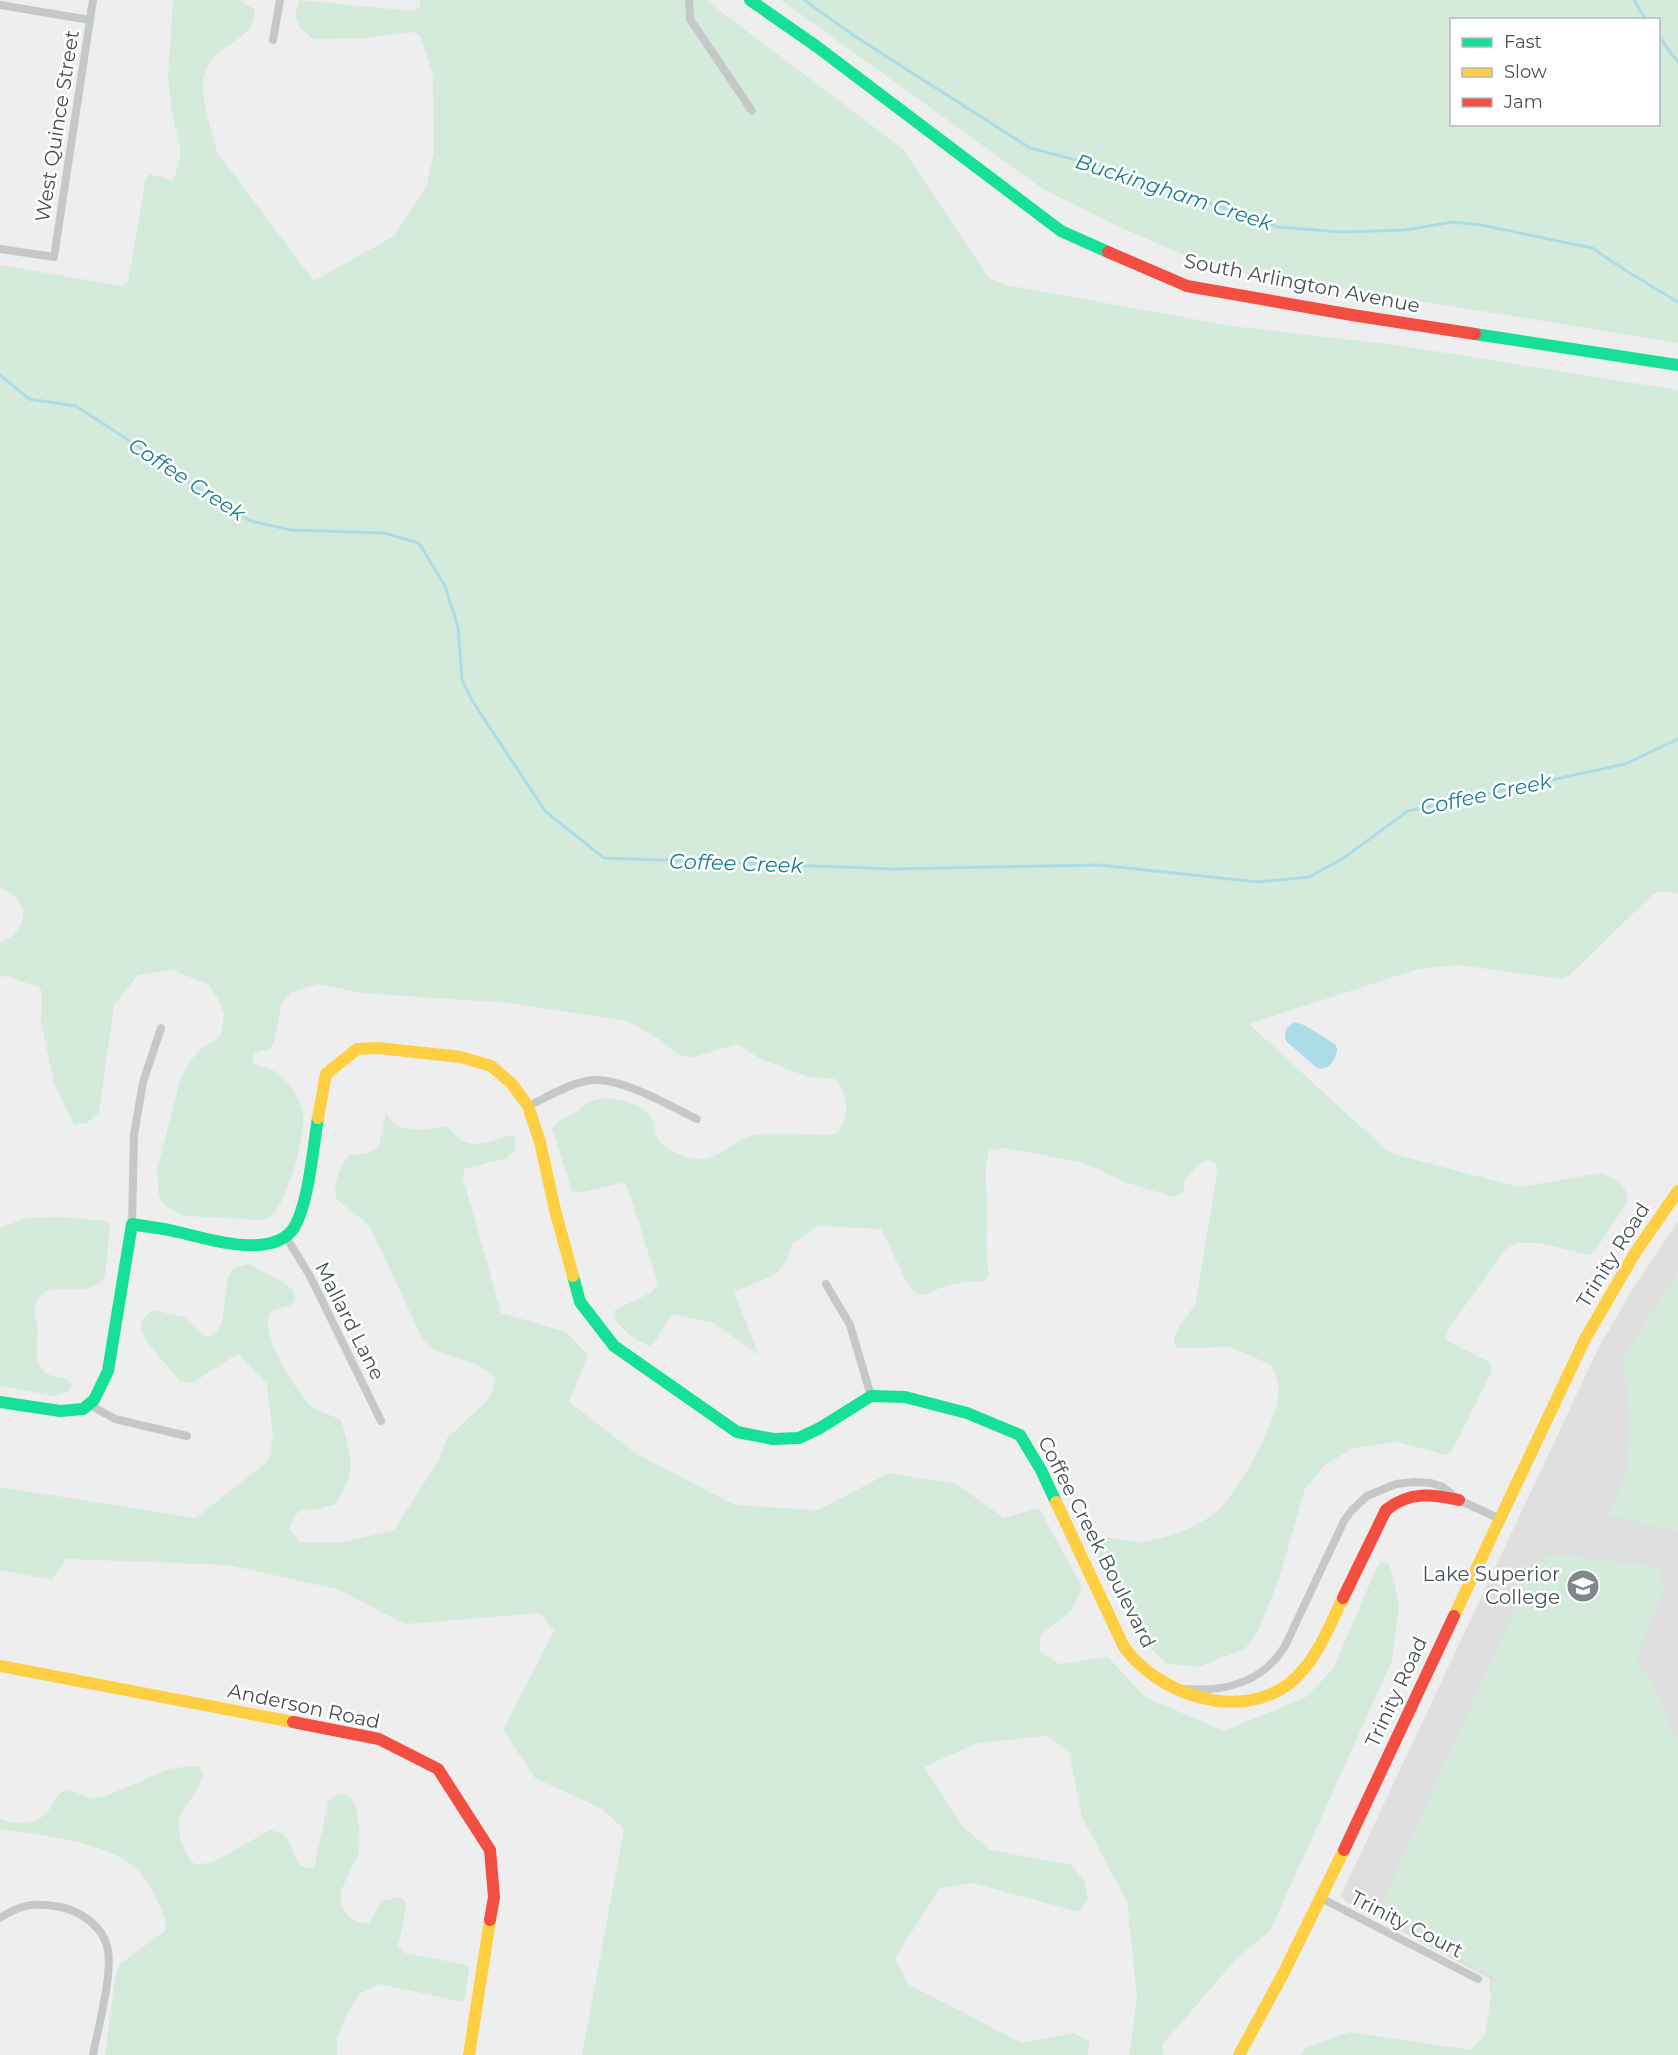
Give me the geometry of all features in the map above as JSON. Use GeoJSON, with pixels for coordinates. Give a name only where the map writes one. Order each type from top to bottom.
{"type":"FeatureCollection","features":[{"type":"Feature","properties":{"kind":"main road","name":"South Arlington Avenue"},"geometry":{"type":"LineString","coordinates":[[750,0],[816,46],[1061,231],[1187,285],[1352,315],[1678,365]]}},
{"type":"Feature","properties":{"kind":"main road"},"geometry":{"type":"LineString","coordinates":[[0,1402],[61,1411],[76,1410],[90,1405],[100,1392],[108,1371],[132,1224],[164,1228],[236,1244],[267,1245],[286,1237],[297,1224],[303,1206],[326,1074],[357,1049],[378,1048],[431,1053],[491,1066],[513,1084],[528,1106],[540,1142],[555,1210],[580,1302],[614,1346],[737,1432],[773,1439],[799,1438],[820,1428],[871,1395]]}},
{"type":"Feature","properties":{"kind":"main road","name":"Trinity Road"},"geometry":{"type":"LineString","coordinates":[[1239,2055],[1278,1985],[1321,1898],[1574,1361],[1630,1259],[1678,1191]]}},
{"type":"Feature","properties":{"kind":"main road","name":"Coffee Creek Boulevard"},"geometry":{"type":"LineString","coordinates":[[871,1395],[905,1397],[967,1413],[1020,1435],[1041,1470],[1124,1647],[1132,1659],[1147,1673],[1170,1686],[1203,1699],[1234,1702],[1263,1698],[1284,1688],[1296,1679],[1312,1661],[1386,1510],[1398,1500],[1414,1495],[1433,1495],[1459,1500]]}},
{"type":"Feature","properties":{"kind":"main road","name":"Anderson Road"},"geometry":{"type":"LineString","coordinates":[[0,1666],[379,1739],[438,1769],[490,1850],[494,1897],[468,2055]]}},
{"type":"Feature","properties":{"kind":"street","name":"West Quince Street"},"geometry":{"type":"LineString","coordinates":[[0,249],[54,257],[93,0]]}},
{"type":"Feature","properties":{"kind":"street"},"geometry":{"type":"LineString","coordinates":[[273,40],[280,0]]}},
{"type":"Feature","properties":{"kind":"street"},"geometry":{"type":"LineString","coordinates":[[689,0],[690,19],[752,111]]}},
{"type":"Feature","properties":{"kind":"street"},"geometry":{"type":"LineString","coordinates":[[0,5],[90,20]]}},
{"type":"Feature","properties":{"kind":"street"},"geometry":{"type":"LineString","coordinates":[[132,1224],[134,1135],[143,1082],[161,1028]]}},
{"type":"Feature","properties":{"kind":"street"},"geometry":{"type":"LineString","coordinates":[[528,1106],[577,1084],[594,1080],[616,1081],[697,1119]]}},
{"type":"Feature","properties":{"kind":"street","name":"Mallard Lane"},"geometry":{"type":"LineString","coordinates":[[286,1237],[310,1276],[381,1421]]}},
{"type":"Feature","properties":{"kind":"street"},"geometry":{"type":"LineString","coordinates":[[826,1284],[850,1325],[871,1395]]}},
{"type":"Feature","properties":{"kind":"street"},"geometry":{"type":"LineString","coordinates":[[90,1405],[115,1419],[187,1437]]}},
{"type":"Feature","properties":{"kind":"street","name":"Coffee Creek Boulevard"},"geometry":{"type":"LineString","coordinates":[[1170,1686],[1206,1690],[1229,1688],[1252,1678],[1272,1663],[1285,1646],[1344,1521],[1367,1496],[1396,1484],[1422,1482],[1437,1485],[1459,1500],[1500,1519]]}},
{"type":"Feature","properties":{"kind":"street","name":"Trinity Court"},"geometry":{"type":"LineString","coordinates":[[1321,1898],[1478,1979]]}},
{"type":"Feature","properties":{"kind":"street"},"geometry":{"type":"LineString","coordinates":[[0,1918],[13,1910],[38,1903],[74,1910],[95,1925],[107,1946],[109,1969],[93,2055]]}},
{"type":"Feature","properties":{"kind":"shaded area","name":"Lake Superior College"},"geometry":{"type":"Polygon","coordinates":[[[1678,1221],[1678,2022],[1489,1991],[1490,1979],[1357,1908],[1344,1900],[1341,1895],[1598,1349],[1632,1290],[1678,1221]]]}},
{"type":"Feature","properties":{"kind":"green space"},"geometry":{"type":"Polygon","coordinates":[[[173,0],[239,0],[254,9],[251,26],[240,38],[218,53],[209,64],[203,84],[206,108],[217,152],[314,281],[394,236],[426,187],[434,152],[433,76],[420,35],[412,32],[365,38],[313,39],[300,28],[295,17],[299,0],[413,11],[420,6],[420,0],[706,0],[904,150],[988,277],[1006,285],[1232,326],[1396,345],[1678,390],[1678,893],[1660,891],[1652,895],[1569,976],[1561,979],[1459,965],[1418,969],[1249,1024],[1393,1154],[1519,1187],[1601,1173],[1623,1187],[1628,1201],[1590,1255],[1539,1243],[1516,1243],[1505,1250],[1449,1328],[1446,1337],[1448,1341],[1487,1361],[1492,1366],[1491,1373],[1453,1449],[1446,1455],[1398,1442],[1353,1448],[1325,1465],[1305,1489],[1279,1579],[1259,1629],[1245,1649],[1198,1667],[1165,1663],[1150,1647],[1098,1556],[1094,1541],[1101,1536],[1120,1540],[1152,1540],[1185,1530],[1209,1518],[1236,1489],[1258,1451],[1274,1412],[1278,1382],[1271,1365],[1231,1347],[1181,1348],[1175,1346],[1175,1334],[1196,1301],[1217,1173],[1215,1164],[1208,1160],[1198,1165],[1184,1181],[1181,1194],[1173,1197],[1128,1183],[1081,1162],[1003,1148],[989,1151],[986,1171],[989,1275],[984,1282],[954,1284],[926,1295],[915,1293],[907,1283],[881,1229],[817,1226],[792,1244],[787,1260],[780,1270],[770,1277],[734,1292],[759,1355],[713,1323],[672,1314],[654,1343],[649,1346],[620,1326],[613,1316],[615,1310],[652,1292],[657,1286],[628,1189],[625,1184],[620,1183],[584,1192],[572,1191],[552,1128],[589,1102],[611,1099],[629,1102],[644,1109],[651,1117],[658,1139],[664,1146],[677,1154],[697,1159],[711,1157],[751,1136],[778,1133],[828,1135],[837,1133],[844,1120],[846,1106],[843,1092],[835,1079],[809,1077],[760,1059],[738,1044],[691,1058],[678,1054],[659,1039],[627,1021],[509,1003],[362,993],[318,984],[292,992],[282,1002],[274,1042],[268,1051],[262,1050],[254,1054],[253,1063],[270,1069],[285,1080],[294,1091],[302,1108],[299,1148],[290,1182],[283,1197],[270,1217],[262,1220],[185,1216],[167,1207],[159,1197],[157,1169],[180,1081],[189,1062],[202,1048],[215,1041],[221,1034],[224,1014],[219,1000],[208,984],[172,970],[138,975],[114,1005],[99,1112],[87,1123],[74,1125],[54,1083],[41,1023],[42,993],[40,988],[0,976],[0,943],[16,932],[21,925],[23,912],[18,900],[0,888],[0,265],[122,286],[128,282],[146,178],[150,174],[174,181],[181,151],[172,114],[168,77],[173,0]]]}},
{"type":"Feature","properties":{"kind":"green space"},"geometry":{"type":"Polygon","coordinates":[[[781,0],[1678,0],[1678,343],[1223,269],[1198,261],[1124,229],[1043,189],[781,0]]]}},
{"type":"Feature","properties":{"kind":"green space"},"geometry":{"type":"Polygon","coordinates":[[[386,1112],[400,1127],[421,1130],[448,1126],[455,1135],[469,1143],[485,1143],[512,1135],[515,1137],[516,1149],[507,1158],[464,1169],[463,1178],[501,1313],[566,1332],[588,1355],[569,1402],[638,1455],[735,1505],[818,1510],[889,1473],[956,1484],[1004,1518],[1039,1508],[1082,1587],[1072,1610],[1041,1635],[1039,1650],[1059,1664],[1108,1657],[1145,1697],[1224,1731],[1306,1697],[1333,1669],[1377,1567],[1381,1562],[1389,1564],[1399,1607],[1392,1661],[1270,1931],[1237,1958],[1162,2045],[1164,2055],[1129,2055],[1137,1998],[1127,1902],[1082,1817],[1069,1752],[1047,1736],[977,1743],[924,1767],[962,1826],[990,1850],[1072,1865],[1085,1882],[1088,1900],[1079,1912],[973,1883],[940,1888],[895,1958],[908,1984],[1022,2043],[1073,2033],[1090,2042],[1087,2055],[582,2055],[624,1829],[602,1809],[535,1778],[503,1730],[554,1631],[540,1613],[405,1624],[337,1589],[228,1565],[66,1559],[52,1580],[0,1570],[0,1487],[196,1518],[268,1461],[273,1436],[267,1384],[238,1354],[192,1383],[180,1381],[141,1330],[146,1316],[153,1310],[184,1317],[204,1337],[214,1335],[222,1322],[228,1277],[234,1268],[248,1264],[283,1282],[293,1290],[295,1300],[291,1305],[273,1310],[269,1318],[272,1342],[286,1371],[307,1402],[319,1411],[341,1420],[350,1454],[350,1471],[336,1504],[318,1509],[299,1510],[289,1528],[300,1542],[343,1542],[394,1530],[440,1458],[447,1438],[488,1400],[493,1390],[494,1378],[478,1365],[429,1346],[422,1338],[369,1225],[337,1200],[335,1189],[342,1165],[349,1155],[369,1152],[379,1146],[386,1112]]]}},
{"type":"Feature","properties":{"kind":"green space"},"geometry":{"type":"Polygon","coordinates":[[[62,1217],[105,1221],[109,1224],[110,1229],[105,1276],[101,1283],[83,1289],[48,1291],[42,1294],[35,1306],[38,1334],[37,1353],[40,1366],[46,1373],[66,1379],[72,1384],[68,1392],[54,1396],[0,1386],[0,1228],[27,1218],[62,1217]]]}},
{"type":"Feature","properties":{"kind":"green space"},"geometry":{"type":"Polygon","coordinates":[[[1678,1273],[1678,1531],[1608,1515],[1626,1471],[1630,1443],[1628,1401],[1622,1359],[1678,1273]]]}},
{"type":"Feature","properties":{"kind":"green space","name":"Lake Superior College"},"geometry":{"type":"Polygon","coordinates":[[[1553,1554],[1661,1568],[1663,1593],[1643,1637],[1637,1665],[1651,1681],[1678,1741],[1678,2055],[1301,2055],[1305,2048],[1349,2032],[1471,2050],[1485,2035],[1494,1977],[1378,1912],[1534,1567],[1553,1554]]]}},
{"type":"Feature","properties":{"kind":"green space"},"geometry":{"type":"Polygon","coordinates":[[[200,1767],[203,1775],[194,1795],[180,1816],[179,1824],[186,1854],[198,1865],[215,1861],[270,1830],[284,1835],[301,1865],[314,1868],[328,1802],[340,1794],[350,1797],[357,1809],[360,1845],[342,1891],[341,1903],[345,1911],[355,1921],[369,1923],[382,1901],[399,1897],[406,1901],[398,1946],[405,1953],[463,1964],[469,1968],[465,1999],[462,2002],[380,1984],[359,1994],[345,2018],[337,2039],[337,2055],[105,2055],[115,1978],[120,1964],[166,1930],[161,1908],[144,1878],[133,1866],[121,1858],[70,1840],[0,1829],[0,1819],[19,1823],[39,1819],[49,1810],[58,1795],[67,1789],[91,1798],[106,1796],[169,1769],[200,1767]]]}},
{"type":"Feature","properties":{"kind":"water"},"geometry":{"type":"Polygon","coordinates":[[[1294,1022],[1304,1025],[1335,1044],[1336,1056],[1329,1066],[1317,1068],[1287,1042],[1286,1029],[1294,1022]]]}},
{"type":"Feature","properties":{"kind":"waterway","name":"Buckingham Creek"},"geometry":{"type":"LineString","coordinates":[[804,0],[859,39],[1030,148],[1119,171],[1278,227],[1341,232],[1405,230],[1453,222],[1481,225],[1592,248],[1678,302]]}},
{"type":"Feature","properties":{"kind":"waterway"},"geometry":{"type":"LineString","coordinates":[[1634,0],[1645,18]]}},
{"type":"Feature","properties":{"kind":"waterway"},"geometry":{"type":"LineString","coordinates":[[1660,39],[1678,62]]}},
{"type":"Feature","properties":{"kind":"waterway","name":"Coffee Creek"},"geometry":{"type":"LineString","coordinates":[[0,375],[29,399],[76,406],[156,458],[200,490],[251,521],[291,530],[384,533],[419,543],[445,586],[458,627],[462,680],[473,702],[545,811],[604,858],[893,869],[1099,865],[1258,882],[1309,877],[1342,859],[1408,811],[1625,764],[1678,739]]}},
{"type":"Feature","properties":{"kind":"traffic: fast"},"geometry":{"type":"LineString","coordinates":[[750,0],[816,46],[1061,231],[1108,252]]}},
{"type":"Feature","properties":{"kind":"traffic: fast"},"geometry":{"type":"LineString","coordinates":[[1475,334],[1678,365]]}},
{"type":"Feature","properties":{"kind":"traffic: fast"},"geometry":{"type":"LineString","coordinates":[[0,1402],[60,1411],[83,1409],[94,1400],[108,1371],[132,1224],[240,1245],[272,1243],[285,1237],[295,1226],[304,1203],[318,1118]]}},
{"type":"Feature","properties":{"kind":"traffic: fast"},"geometry":{"type":"LineString","coordinates":[[573,1276],[580,1302],[614,1346],[737,1432],[773,1439],[799,1438],[820,1428],[871,1396],[905,1397],[967,1413],[1020,1435],[1041,1470],[1056,1502]]}},
{"type":"Feature","properties":{"kind":"traffic: slow"},"geometry":{"type":"LineString","coordinates":[[318,1118],[326,1074],[357,1049],[378,1048],[461,1057],[491,1066],[512,1084],[528,1106],[540,1142],[573,1276]]}},
{"type":"Feature","properties":{"kind":"traffic: slow"},"geometry":{"type":"LineString","coordinates":[[1454,1616],[1585,1339],[1635,1253],[1678,1191]]}},
{"type":"Feature","properties":{"kind":"traffic: slow"},"geometry":{"type":"LineString","coordinates":[[1056,1502],[1124,1647],[1139,1664],[1158,1678],[1178,1690],[1201,1698],[1247,1701],[1270,1695],[1290,1683],[1315,1655],[1343,1598]]}},
{"type":"Feature","properties":{"kind":"traffic: slow"},"geometry":{"type":"LineString","coordinates":[[0,1666],[293,1722]]}},
{"type":"Feature","properties":{"kind":"traffic: slow"},"geometry":{"type":"LineString","coordinates":[[1239,2055],[1282,1976],[1344,1850]]}},
{"type":"Feature","properties":{"kind":"traffic: slow"},"geometry":{"type":"LineString","coordinates":[[469,2055],[490,1920]]}},
{"type":"Feature","properties":{"kind":"traffic: jam"},"geometry":{"type":"LineString","coordinates":[[1108,252],[1187,286],[1475,334]]}},
{"type":"Feature","properties":{"kind":"traffic: jam"},"geometry":{"type":"LineString","coordinates":[[1343,1598],[1386,1510],[1412,1497],[1439,1496],[1459,1500]]}},
{"type":"Feature","properties":{"kind":"traffic: jam"},"geometry":{"type":"LineString","coordinates":[[1344,1850],[1454,1616]]}},
{"type":"Feature","properties":{"kind":"traffic: jam"},"geometry":{"type":"LineString","coordinates":[[293,1722],[379,1739],[438,1769],[490,1850],[494,1897],[490,1920]]}},
{"type":"Feature","properties":{"kind":"place","name":"Lake Superior College"},"geometry":{"type":"Point","coordinates":[1583,1586]}}]}
